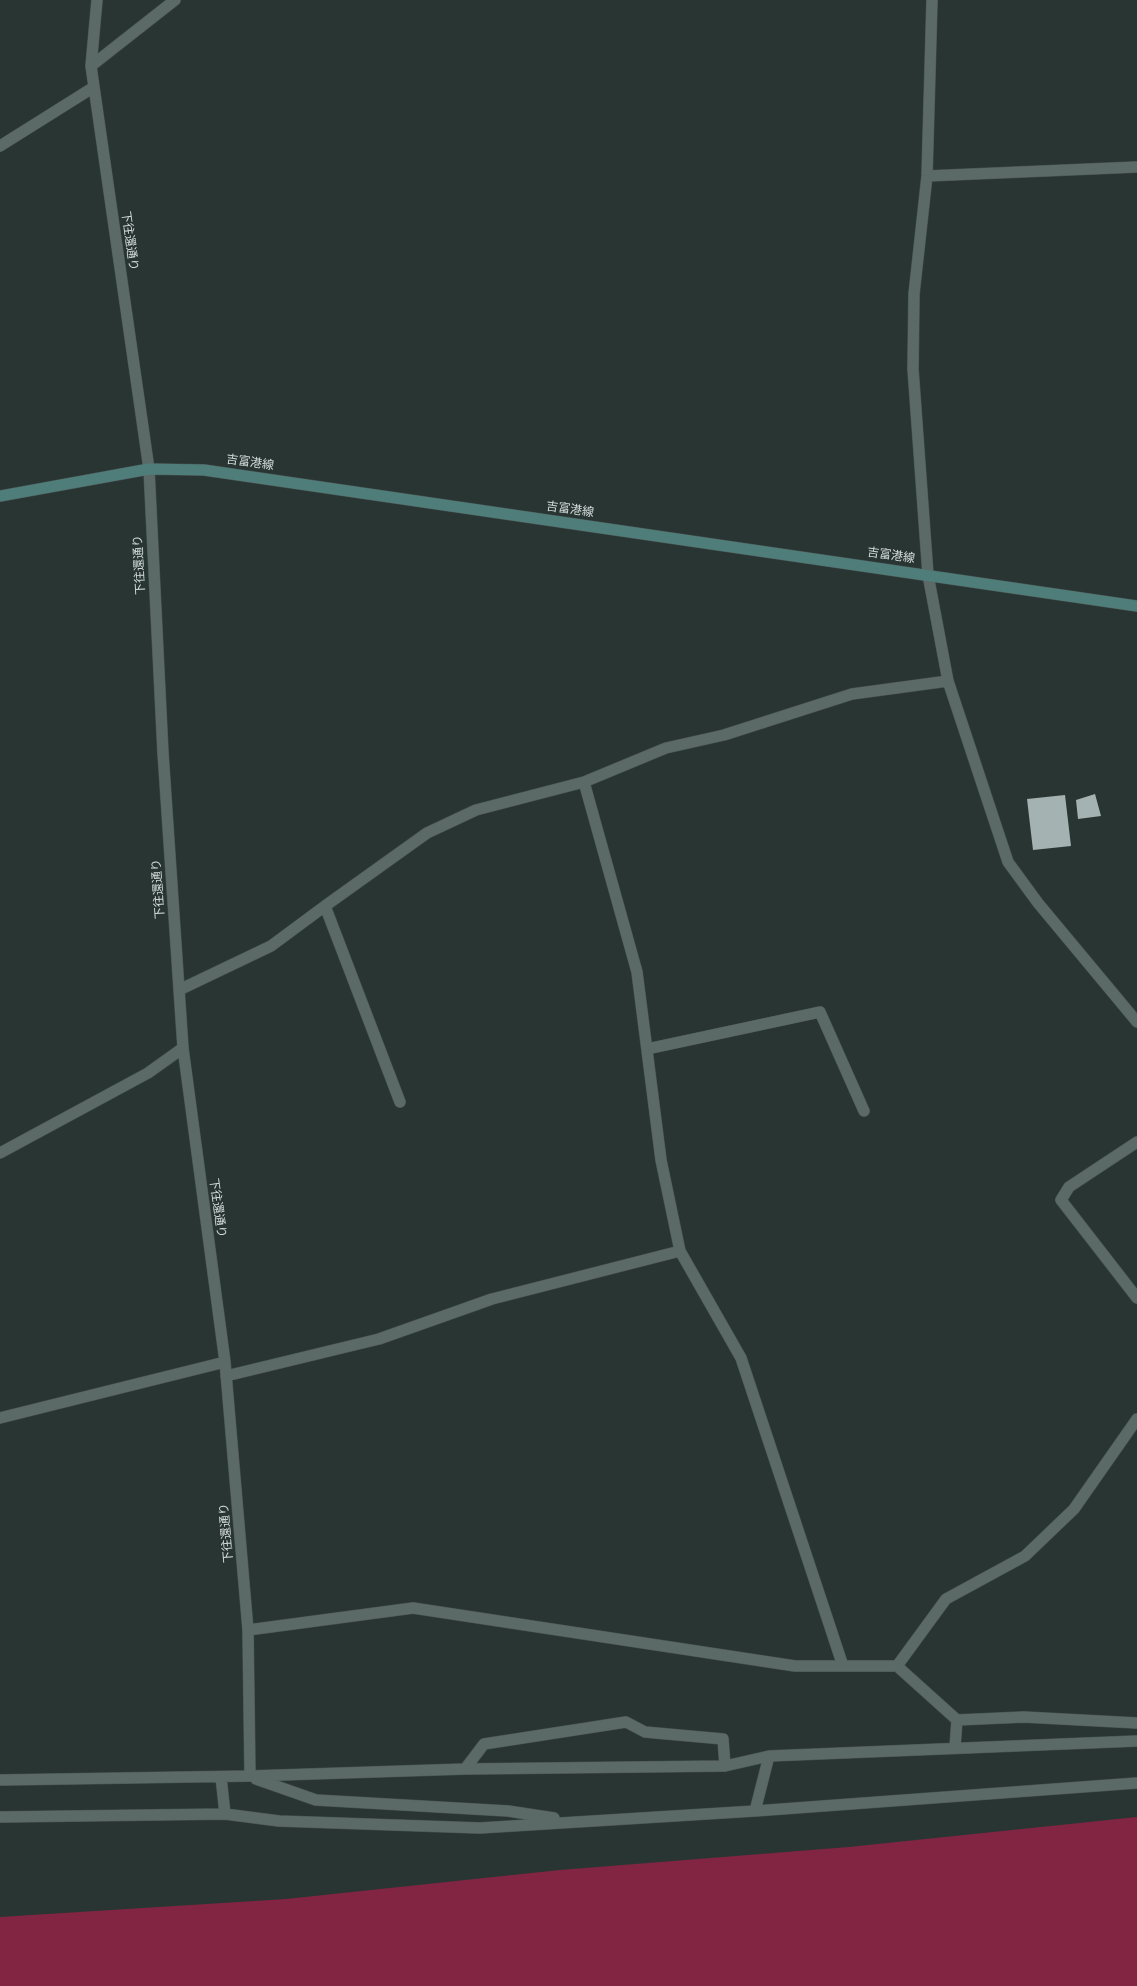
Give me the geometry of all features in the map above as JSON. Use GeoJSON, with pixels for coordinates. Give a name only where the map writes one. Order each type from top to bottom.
{"type":"FeatureCollection","features":[{"type":"Feature","properties":{"kind":"main road","name":"吉富港線"},"geometry":{"type":"LineString","coordinates":[[0,496],[148,469],[204,470],[1137,606]]}},
{"type":"Feature","properties":{"kind":"street","name":"下往還通り"},"geometry":{"type":"LineString","coordinates":[[97,0],[91,66],[148,469],[163,753],[183,1048],[225,1362],[248,1630],[250,1776]]}},
{"type":"Feature","properties":{"kind":"street"},"geometry":{"type":"LineString","coordinates":[[91,66],[174,0]]}},
{"type":"Feature","properties":{"kind":"street"},"geometry":{"type":"LineString","coordinates":[[932,0],[927,176],[914,294],[913,369],[928,575],[948,681],[1008,862],[1038,903],[1137,1022]]}},
{"type":"Feature","properties":{"kind":"street"},"geometry":{"type":"LineString","coordinates":[[0,146],[94,87]]}},
{"type":"Feature","properties":{"kind":"street"},"geometry":{"type":"LineString","coordinates":[[927,176],[1137,167]]}},
{"type":"Feature","properties":{"kind":"street"},"geometry":{"type":"LineString","coordinates":[[179,990],[271,946],[427,833],[476,810],[584,782],[666,748],[724,735],[852,694],[948,681]]}},
{"type":"Feature","properties":{"kind":"street"},"geometry":{"type":"LineString","coordinates":[[584,782],[637,972],[661,1160],[680,1251],[741,1358],[843,1666]]}},
{"type":"Feature","properties":{"kind":"street"},"geometry":{"type":"LineString","coordinates":[[325,906],[400,1102]]}},
{"type":"Feature","properties":{"kind":"street"},"geometry":{"type":"LineString","coordinates":[[647,1049],[820,1012],[864,1110]]}},
{"type":"Feature","properties":{"kind":"street"},"geometry":{"type":"LineString","coordinates":[[0,1153],[148,1073],[183,1048]]}},
{"type":"Feature","properties":{"kind":"street"},"geometry":{"type":"LineString","coordinates":[[1137,1142],[1069,1187],[1061,1200],[1137,1298]]}},
{"type":"Feature","properties":{"kind":"street"},"geometry":{"type":"LineString","coordinates":[[226,1376],[379,1339],[492,1298],[680,1251]]}},
{"type":"Feature","properties":{"kind":"street"},"geometry":{"type":"LineString","coordinates":[[0,1418],[225,1362]]}},
{"type":"Feature","properties":{"kind":"street"},"geometry":{"type":"LineString","coordinates":[[897,1666],[946,1599],[1025,1556],[1074,1509],[1137,1419]]}},
{"type":"Feature","properties":{"kind":"street"},"geometry":{"type":"LineString","coordinates":[[248,1630],[413,1608],[795,1666],[897,1666],[956,1720],[1024,1717],[1137,1723]]}},
{"type":"Feature","properties":{"kind":"street"},"geometry":{"type":"LineString","coordinates":[[955,1747],[956,1720]]}},
{"type":"Feature","properties":{"kind":"street"},"geometry":{"type":"LineString","coordinates":[[465,1769],[484,1744],[626,1722],[645,1732],[723,1739],[725,1766]]}},
{"type":"Feature","properties":{"kind":"street"},"geometry":{"type":"LineString","coordinates":[[0,1780],[221,1777],[465,1769],[725,1766],[769,1756],[955,1747],[1137,1741]]}},
{"type":"Feature","properties":{"kind":"street"},"geometry":{"type":"LineString","coordinates":[[755,1811],[769,1756]]}},
{"type":"Feature","properties":{"kind":"street"},"geometry":{"type":"LineString","coordinates":[[250,1776],[316,1800],[508,1812],[575,1822]]}},
{"type":"Feature","properties":{"kind":"street"},"geometry":{"type":"LineString","coordinates":[[221,1777],[224,1814]]}},
{"type":"Feature","properties":{"kind":"street"},"geometry":{"type":"LineString","coordinates":[[0,1817],[224,1814],[279,1821],[480,1828],[755,1811],[1137,1783]]}},
{"type":"Feature","properties":{"kind":"shaded area"},"geometry":{"type":"Polygon","coordinates":[[[1137,1817],[1137,1986],[0,1986],[0,1917],[286,1899],[560,1870],[849,1847],[1137,1817]]]}},
{"type":"Feature","properties":{"kind":"building"},"geometry":{"type":"Polygon","coordinates":[[[1095,794],[1101,816],[1078,819],[1076,800],[1095,794]]]}},
{"type":"Feature","properties":{"kind":"building"},"geometry":{"type":"Polygon","coordinates":[[[1065,795],[1071,846],[1033,850],[1027,799],[1065,795]]]}}]}
